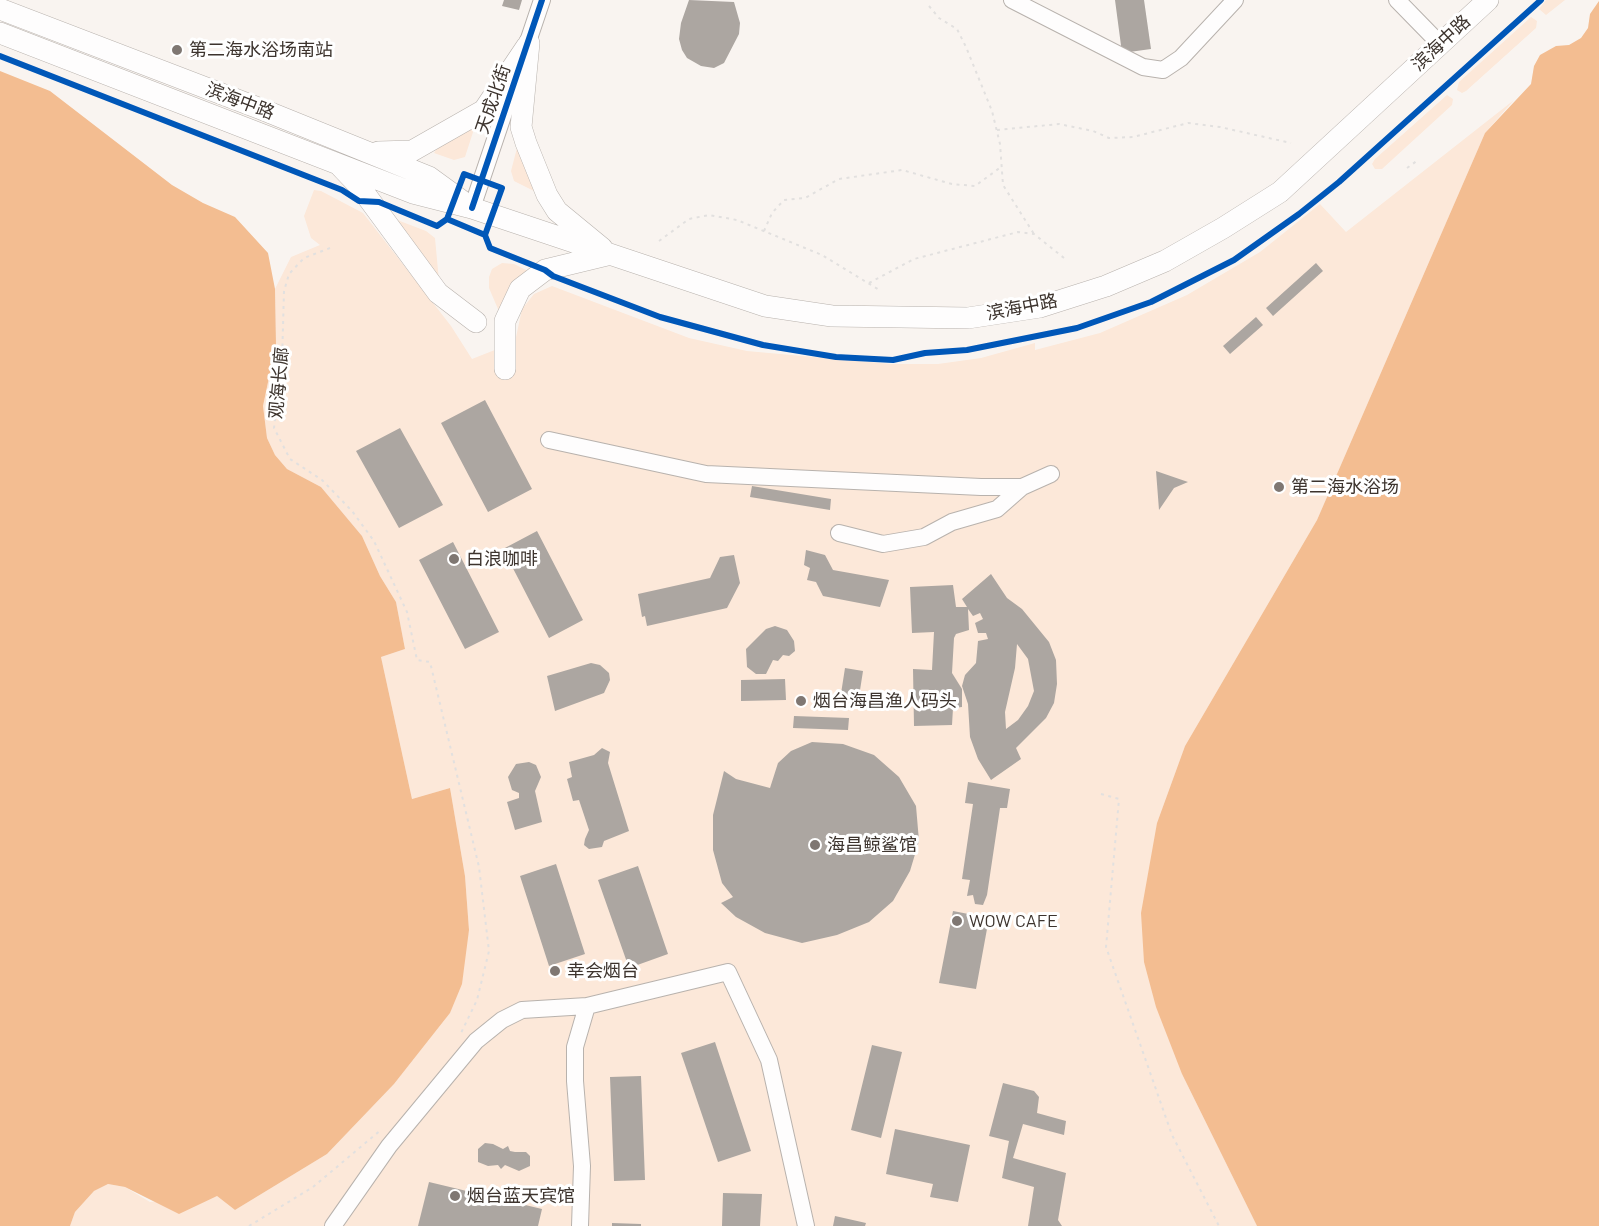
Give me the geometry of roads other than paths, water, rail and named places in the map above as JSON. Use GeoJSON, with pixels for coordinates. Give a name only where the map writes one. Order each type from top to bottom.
{"type":"FeatureCollection","features":[{"type":"Feature","properties":{"kind":"main road","name":"滨海中路"},"geometry":{"type":"LineString","coordinates":[[0,33],[413,193],[472,208],[765,306],[832,316],[968,318],[1040,307],[1106,286],[1165,261],[1280,192],[1488,0]]}},
{"type":"Feature","properties":{"kind":"main road","name":"滨海中路"},"geometry":{"type":"LineString","coordinates":[[0,9],[429,177],[472,208]]}},
{"type":"Feature","properties":{"kind":"main road"},"geometry":{"type":"LineString","coordinates":[[367,152],[412,151],[484,110],[529,43]]}},
{"type":"Feature","properties":{"kind":"main road"},"geometry":{"type":"LineString","coordinates":[[529,43],[520,127],[526,143],[547,195],[557,211],[609,255]]}},
{"type":"Feature","properties":{"kind":"main road"},"geometry":{"type":"LineString","coordinates":[[336,163],[360,187],[438,292],[476,322]]}},
{"type":"Feature","properties":{"kind":"main road"},"geometry":{"type":"LineString","coordinates":[[505,369],[505,321],[520,289],[545,270],[609,255]]}},
{"type":"Feature","properties":{"kind":"street","name":"天成北街"},"geometry":{"type":"LineString","coordinates":[[472,208],[542,0]]}},
{"type":"Feature","properties":{"kind":"street"},"geometry":{"type":"LineString","coordinates":[[1012,0],[1143,67],[1162,70],[1181,58],[1235,0]]}},
{"type":"Feature","properties":{"kind":"street"},"geometry":{"type":"LineString","coordinates":[[1397,0],[1440,44]]}},
{"type":"Feature","properties":{"kind":"street"},"geometry":{"type":"LineString","coordinates":[[549,440],[706,474],[786,476],[853,483],[1022,487]]}},
{"type":"Feature","properties":{"kind":"street"},"geometry":{"type":"LineString","coordinates":[[839,533],[884,544],[924,537],[952,522],[997,509],[1022,487],[1050,474]]}},
{"type":"Feature","properties":{"kind":"street"},"geometry":{"type":"LineString","coordinates":[[333,1226],[389,1146],[476,1041],[502,1020],[522,1010],[587,1006],[728,972],[769,1060],[806,1226]]}},
{"type":"Feature","properties":{"kind":"street"},"geometry":{"type":"LineString","coordinates":[[580,1226],[582,1166],[575,1081],[575,1047],[587,1006]]}},
{"type":"Feature","properties":{"kind":"place","name":"第二海水浴场南站"},"geometry":{"type":"Point","coordinates":[177,50]}},
{"type":"Feature","properties":{"kind":"place","name":"第二海水浴场"},"geometry":{"type":"Point","coordinates":[1279,487]}},
{"type":"Feature","properties":{"kind":"place","name":"白浪咖啡"},"geometry":{"type":"Point","coordinates":[454,559]}},
{"type":"Feature","properties":{"kind":"place","name":"烟台海昌渔人码头"},"geometry":{"type":"Point","coordinates":[801,701]}},
{"type":"Feature","properties":{"kind":"place","name":"海昌鲸鲨馆"},"geometry":{"type":"Point","coordinates":[815,845]}},
{"type":"Feature","properties":{"kind":"place","name":"WOW CAFE"},"geometry":{"type":"Point","coordinates":[957,921]}},
{"type":"Feature","properties":{"kind":"place","name":"幸会烟台"},"geometry":{"type":"Point","coordinates":[555,971]}},
{"type":"Feature","properties":{"kind":"place","name":"烟台蓝天宾馆"},"geometry":{"type":"Point","coordinates":[455,1196]}}]}
